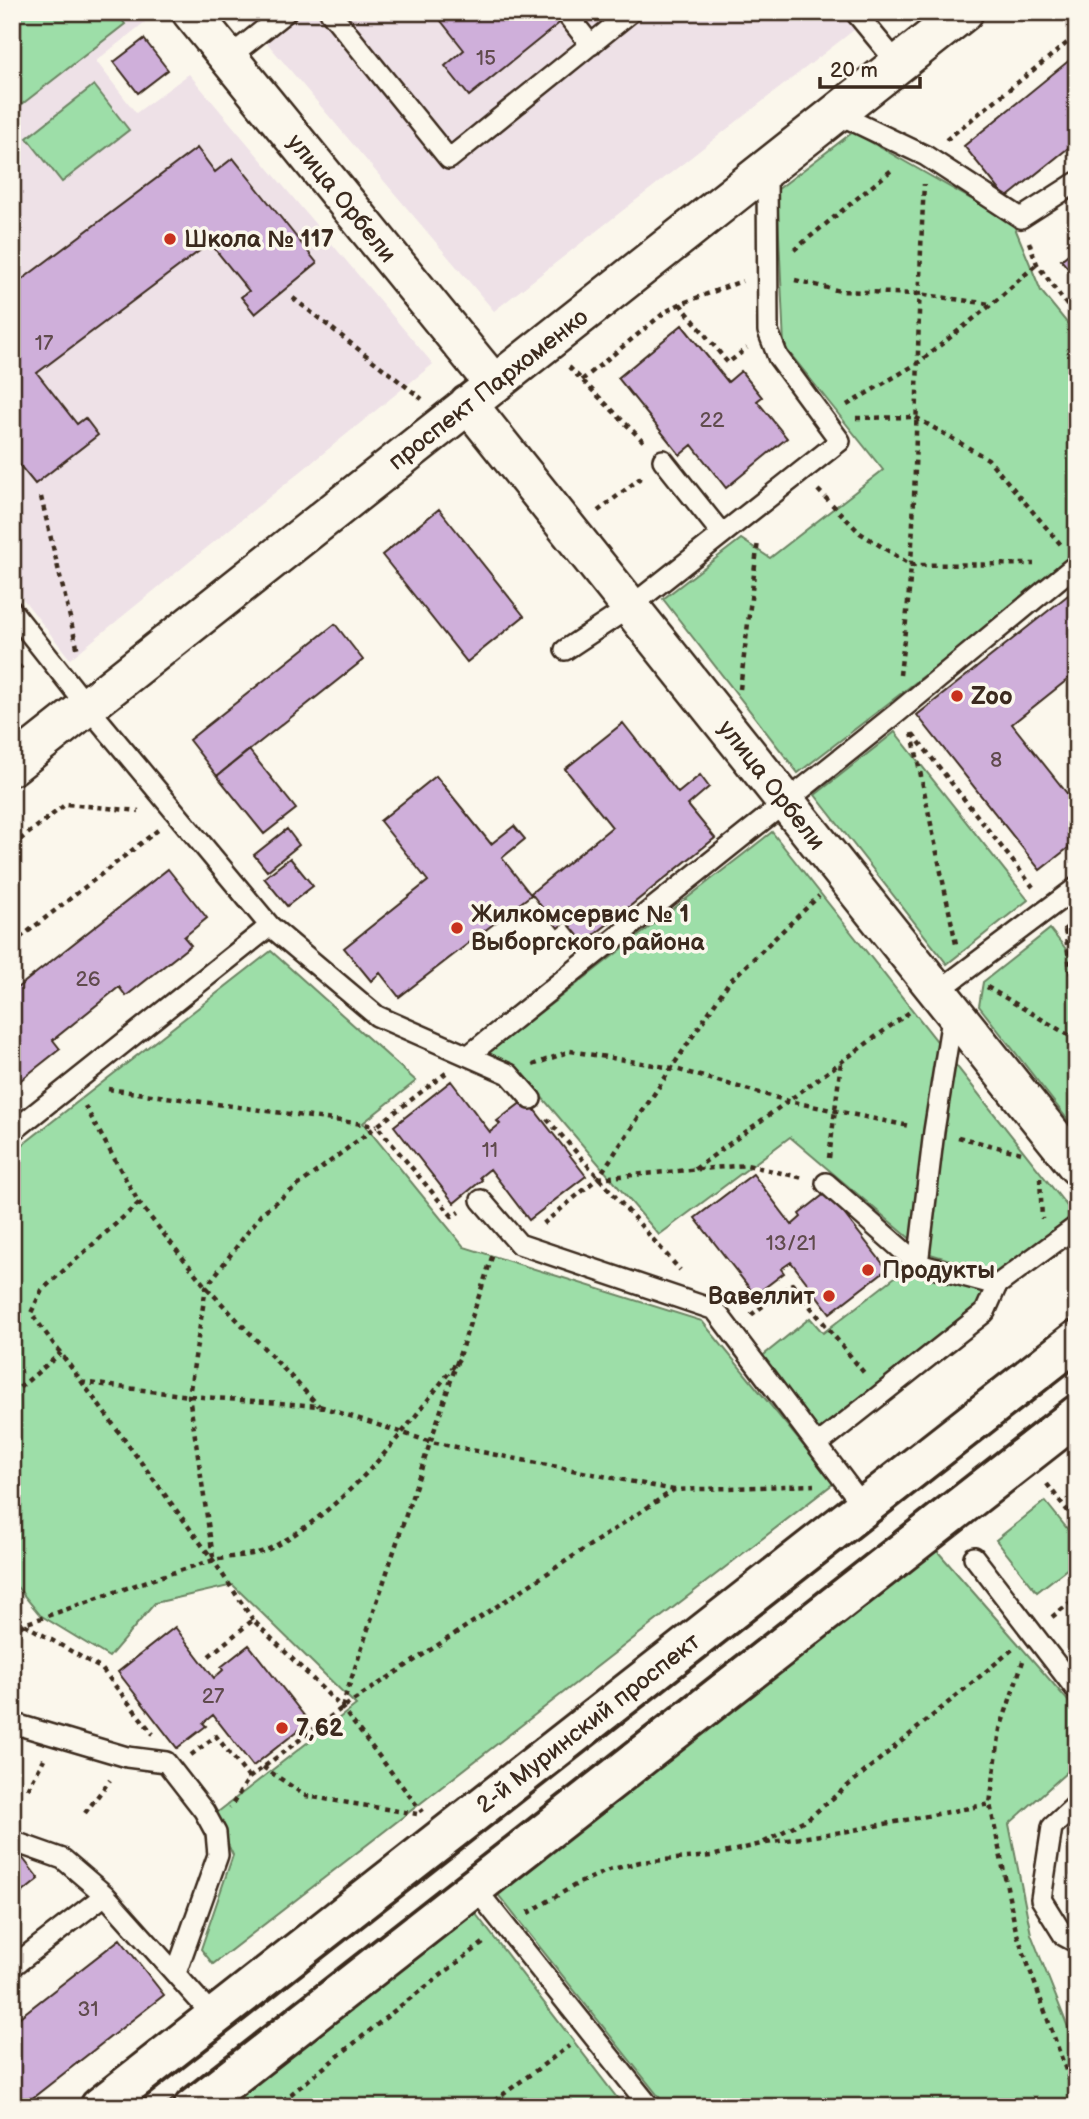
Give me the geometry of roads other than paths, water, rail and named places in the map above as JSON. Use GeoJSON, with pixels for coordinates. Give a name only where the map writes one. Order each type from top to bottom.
{"type":"FeatureCollection","features":[{"type":"Feature","properties":{"kind":"main road","name":"2-й Муринский проспект"},"geometry":{"type":"LineString","coordinates":[[100,2107],[855,1495],[1077,1340]]}},
{"type":"Feature","properties":{"kind":"main road"},"geometry":{"type":"LineString","coordinates":[[194,2107],[1077,1415]]}},
{"type":"Feature","properties":{"kind":"street","name":"улица Орбели"},"geometry":{"type":"LineString","coordinates":[[191,12],[481,394],[571,532],[785,802],[951,992],[1077,1166]]}},
{"type":"Feature","properties":{"kind":"street","name":"проспект Пархоменко"},"geometry":{"type":"LineString","coordinates":[[12,766],[964,12]]}},
{"type":"Feature","properties":{"kind":"lane"},"geometry":{"type":"LineString","coordinates":[[228,58],[286,12]]}},
{"type":"Feature","properties":{"kind":"lane"},"geometry":{"type":"LineString","coordinates":[[330,12],[449,159],[631,12]]}},
{"type":"Feature","properties":{"kind":"lane"},"geometry":{"type":"LineString","coordinates":[[565,12],[591,45]]}},
{"type":"Feature","properties":{"kind":"lane"},"geometry":{"type":"LineString","coordinates":[[855,12],[898,64]]}},
{"type":"Feature","properties":{"kind":"lane"},"geometry":{"type":"LineString","coordinates":[[836,113],[921,154],[1021,218],[1077,182]]}},
{"type":"Feature","properties":{"kind":"lane"},"geometry":{"type":"LineString","coordinates":[[565,650],[630,607],[840,441],[778,357],[768,331],[767,169]]}},
{"type":"Feature","properties":{"kind":"lane"},"geometry":{"type":"LineString","coordinates":[[663,460],[722,534]]}},
{"type":"Feature","properties":{"kind":"lane"},"geometry":{"type":"LineString","coordinates":[[469,1055],[897,713],[1072,559]]}},
{"type":"Feature","properties":{"kind":"lane"},"geometry":{"type":"LineString","coordinates":[[12,611],[87,706],[270,926],[377,1016],[509,1074],[531,1099]]}},
{"type":"Feature","properties":{"kind":"lane"},"geometry":{"type":"LineString","coordinates":[[918,1264],[951,992],[1077,887]]}},
{"type":"Feature","properties":{"kind":"lane"},"geometry":{"type":"LineString","coordinates":[[12,1132],[270,926]]}},
{"type":"Feature","properties":{"kind":"lane"},"geometry":{"type":"LineString","coordinates":[[826,1183],[918,1264],[997,1285]]}},
{"type":"Feature","properties":{"kind":"lane"},"geometry":{"type":"LineString","coordinates":[[481,1200],[519,1244],[715,1310],[855,1495]]}},
{"type":"Feature","properties":{"kind":"lane"},"geometry":{"type":"LineString","coordinates":[[817,1445],[985,1312],[997,1285],[1077,1226]]}},
{"type":"Feature","properties":{"kind":"lane"},"geometry":{"type":"LineString","coordinates":[[974,1557],[1077,1691]]}},
{"type":"Feature","properties":{"kind":"lane"},"geometry":{"type":"LineString","coordinates":[[12,1723],[127,1757],[170,1766],[204,1811],[216,1833],[218,1855],[176,1973]]}},
{"type":"Feature","properties":{"kind":"lane"},"geometry":{"type":"LineString","coordinates":[[1077,1804],[1052,1827],[1041,1899],[1064,1936],[1077,1943]]}},
{"type":"Feature","properties":{"kind":"lane"},"geometry":{"type":"LineString","coordinates":[[12,1841],[64,1859],[105,1895],[214,2017]]}},
{"type":"Feature","properties":{"kind":"lane"},"geometry":{"type":"LineString","coordinates":[[474,1886],[650,2107]]}},
{"type":"Feature","properties":{"kind":"lane"},"geometry":{"type":"LineString","coordinates":[[12,1967],[105,1895]]}},
{"type":"Feature","properties":{"kind":"tram line"},"geometry":{"type":"LineString","coordinates":[[131,2107],[1077,1365]]}},
{"type":"Feature","properties":{"kind":"tram line"},"geometry":{"type":"LineString","coordinates":[[163,2107],[1077,1390]]}},
{"type":"Feature","properties":{"kind":"place","name":"Школа № 117"},"geometry":{"type":"Point","coordinates":[170,239]}},
{"type":"Feature","properties":{"kind":"place","name":"Zoo"},"geometry":{"type":"Point","coordinates":[957,696]}},
{"type":"Feature","properties":{"kind":"place","name":"Жилкомсервис № 1 Выборгского района"},"geometry":{"type":"Point","coordinates":[457,928]}},
{"type":"Feature","properties":{"kind":"place","name":"Продукты"},"geometry":{"type":"Point","coordinates":[868,1270]}},
{"type":"Feature","properties":{"kind":"place","name":"Вавеллит"},"geometry":{"type":"Point","coordinates":[829,1296]}},
{"type":"Feature","properties":{"kind":"place","name":"7,62"},"geometry":{"type":"Point","coordinates":[282,1728]}}]}
